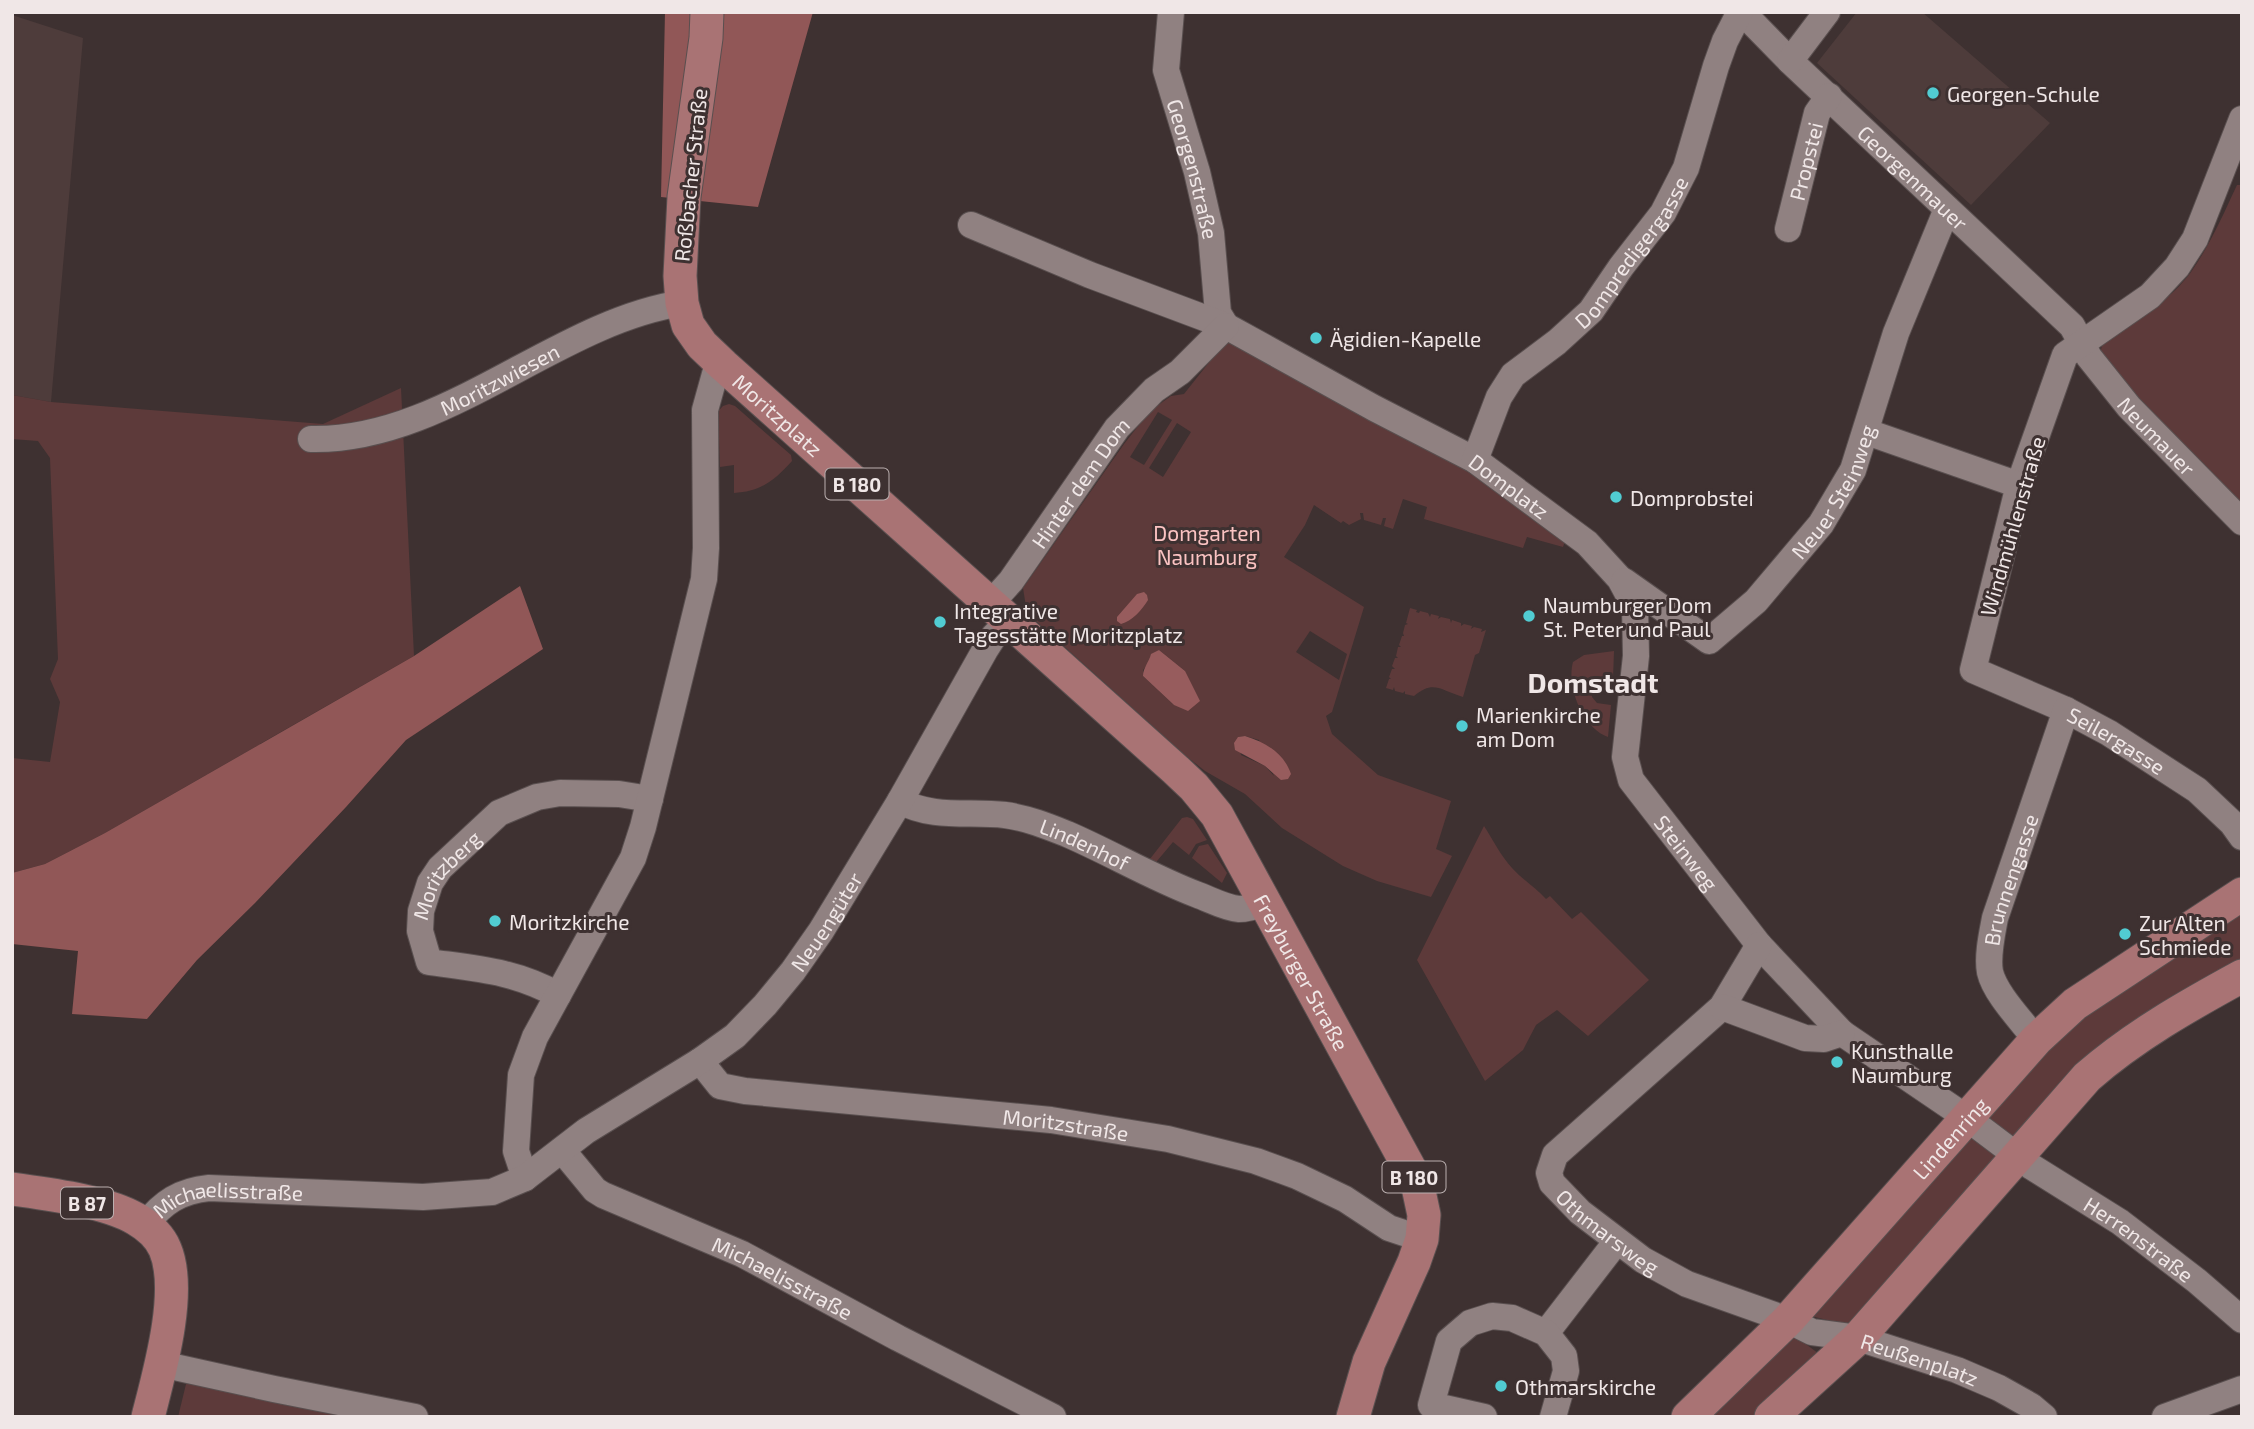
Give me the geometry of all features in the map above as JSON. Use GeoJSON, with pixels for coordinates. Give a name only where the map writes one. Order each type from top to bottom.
{"type":"FeatureCollection","features":[{"type":"Feature","properties":{"kind":"main road","name":"Roßbacher Straße"},"geometry":{"type":"LineString","coordinates":[[707,12],[706,38],[684,197],[682,303],[684,316],[693,334],[723,365]]}},
{"type":"Feature","properties":{"kind":"main road","name":"Moritzplatz"},"geometry":{"type":"LineString","coordinates":[[723,365],[1000,612]]}},
{"type":"Feature","properties":{"kind":"main road","name":"Freyburger Straße"},"geometry":{"type":"LineString","coordinates":[[1000,612],[1194,787],[1217,815],[1417,1182],[1424,1215],[1422,1240],[1415,1262],[1369,1362],[1353,1417]]}},
{"type":"Feature","properties":{"kind":"main road","name":"Lindenring"},"geometry":{"type":"LineString","coordinates":[[1688,1417],[1788,1320],[2036,1040],[2075,1004],[2242,894]]}},
{"type":"Feature","properties":{"kind":"main road"},"geometry":{"type":"LineString","coordinates":[[1771,1417],[1858,1338],[2024,1161],[2087,1077],[2150,1028],[2241,977]]}},
{"type":"Feature","properties":{"kind":"main road","name":"B 87"},"geometry":{"type":"LineString","coordinates":[[12,1189],[103,1206],[131,1216],[145,1225],[165,1248],[171,1271],[170,1305],[161,1364],[148,1417]]}},
{"type":"Feature","properties":{"kind":"street","name":"Georgenstraße"},"geometry":{"type":"LineString","coordinates":[[1171,12],[1166,70],[1197,172],[1210,233],[1218,313],[1226,326]]}},
{"type":"Feature","properties":{"kind":"street","name":"Georgenmauer"},"geometry":{"type":"LineString","coordinates":[[1741,12],[2072,326],[2082,341]]}},
{"type":"Feature","properties":{"kind":"street","name":"Dompredigergasse"},"geometry":{"type":"LineString","coordinates":[[1475,460],[1499,397],[1513,375],[1557,342],[1591,311],[1620,267],[1663,214],[1686,168],[1716,66],[1725,41],[1741,12]]}},
{"type":"Feature","properties":{"kind":"street"},"geometry":{"type":"LineString","coordinates":[[1790,61],[1828,12]]}},
{"type":"Feature","properties":{"kind":"street","name":"Propstei"},"geometry":{"type":"LineString","coordinates":[[1788,229],[1817,113],[1829,96]]}},
{"type":"Feature","properties":{"kind":"street","name":"Windmühlenstraße"},"geometry":{"type":"LineString","coordinates":[[1973,670],[2019,485],[2065,355],[2142,302],[2165,282],[2177,267],[2195,239],[2242,119]]}},
{"type":"Feature","properties":{"kind":"street","name":"Neuer Steinweg"},"geometry":{"type":"LineString","coordinates":[[1620,579],[1709,641],[1756,601],[1821,524],[1853,470],[1896,333],[1947,209]]}},
{"type":"Feature","properties":{"kind":"street","name":"Domplatz"},"geometry":{"type":"LineString","coordinates":[[971,225],[1090,275],[1226,326],[1475,460],[1587,543],[1620,579],[1635,607],[1636,656],[1625,757]]}},
{"type":"Feature","properties":{"kind":"street","name":"Moritzwiesen"},"geometry":{"type":"LineString","coordinates":[[310,439],[340,440],[428,413],[599,329],[665,306],[682,303]]}},
{"type":"Feature","properties":{"kind":"street","name":"Hinter dem Dom"},"geometry":{"type":"LineString","coordinates":[[1000,612],[1011,581],[1117,428],[1154,390],[1180,372],[1226,326]]}},
{"type":"Feature","properties":{"kind":"street","name":"Neumauer"},"geometry":{"type":"LineString","coordinates":[[2082,341],[2089,357],[2129,407],[2242,522]]}},
{"type":"Feature","properties":{"kind":"street"},"geometry":{"type":"LineString","coordinates":[[525,1178],[516,1150],[521,1075],[535,1037],[633,858],[698,610],[706,548],[705,410],[715,374],[723,365]]}},
{"type":"Feature","properties":{"kind":"street"},"geometry":{"type":"LineString","coordinates":[[1867,432],[2019,485]]}},
{"type":"Feature","properties":{"kind":"street","name":"Neuengüter"},"geometry":{"type":"LineString","coordinates":[[562,1150],[597,1124],[700,1061],[734,1036],[765,1005],[793,971],[900,801],[985,650],[1000,612]]}},
{"type":"Feature","properties":{"kind":"street","name":"Seilergasse"},"geometry":{"type":"LineString","coordinates":[[1973,670],[2066,710],[2109,733],[2197,790],[2232,823],[2242,838]]}},
{"type":"Feature","properties":{"kind":"street","name":"Brunnengasse"},"geometry":{"type":"LineString","coordinates":[[2036,1040],[1996,986],[1990,971],[1991,938],[1994,918],[2066,710]]}},
{"type":"Feature","properties":{"kind":"street","name":"Steinweg"},"geometry":{"type":"LineString","coordinates":[[1625,757],[1630,780],[1759,944],[1842,1033],[1967,1118],[2024,1161]]}},
{"type":"Feature","properties":{"kind":"street","name":"Moritzberg"},"geometry":{"type":"LineString","coordinates":[[558,996],[514,975],[429,962],[420,931],[421,911],[430,883],[440,868],[499,813],[537,797],[560,793],[619,794],[650,799]]}},
{"type":"Feature","properties":{"kind":"street","name":"Lindenhof"},"geometry":{"type":"LineString","coordinates":[[900,801],[930,813],[1005,815],[1034,821],[1070,835],[1167,883],[1223,905],[1237,909],[1252,908],[1265,903]]}},
{"type":"Feature","properties":{"kind":"street"},"geometry":{"type":"LineString","coordinates":[[1759,944],[1722,1007],[1805,1038],[1824,1039],[1842,1033]]}},
{"type":"Feature","properties":{"kind":"street","name":"Othmarsweg"},"geometry":{"type":"LineString","coordinates":[[1722,1007],[1555,1155],[1549,1173],[1552,1183],[1580,1212],[1643,1260],[1687,1284],[1788,1320]]}},
{"type":"Feature","properties":{"kind":"street","name":"Moritzstraße"},"geometry":{"type":"LineString","coordinates":[[700,1061],[720,1086],[745,1091],[1051,1120],[1213,1149],[1297,1176],[1345,1199],[1390,1228],[1422,1240]]}},
{"type":"Feature","properties":{"kind":"street","name":"Michaelisstraße"},"geometry":{"type":"LineString","coordinates":[[145,1225],[176,1195],[197,1189],[423,1197],[492,1192],[525,1178],[562,1150],[594,1190],[603,1195],[742,1254],[1053,1417]]}},
{"type":"Feature","properties":{"kind":"street","name":"Herrenstraße"},"geometry":{"type":"LineString","coordinates":[[2024,1161],[2120,1222],[2242,1320]]}},
{"type":"Feature","properties":{"kind":"street"},"geometry":{"type":"LineString","coordinates":[[1546,1333],[1617,1241]]}},
{"type":"Feature","properties":{"kind":"street"},"geometry":{"type":"LineString","coordinates":[[1484,1417],[1432,1405],[1449,1341],[1470,1323],[1492,1316],[1512,1318],[1546,1333],[1564,1356],[1566,1371],[1553,1417]]}},
{"type":"Feature","properties":{"kind":"street","name":"Reußenplatz"},"geometry":{"type":"LineString","coordinates":[[1788,1320],[1812,1332],[1858,1338],[1956,1370],[1999,1388],[2031,1406],[2044,1417]]}},
{"type":"Feature","properties":{"kind":"street"},"geometry":{"type":"LineString","coordinates":[[161,1364],[415,1417]]}},
{"type":"Feature","properties":{"kind":"street"},"geometry":{"type":"LineString","coordinates":[[2165,1417],[2242,1389]]}},
{"type":"Feature","properties":{"kind":"shaded area"},"geometry":{"type":"Polygon","coordinates":[[[665,12],[813,12],[758,207],[661,197],[665,12]]]}},
{"type":"Feature","properties":{"kind":"shaded area","name":"Georgen-Schule"},"geometry":{"type":"Polygon","coordinates":[[[1857,12],[1922,12],[2050,123],[1971,205],[1817,63],[1857,12]]]}},
{"type":"Feature","properties":{"kind":"shaded area"},"geometry":{"type":"Polygon","coordinates":[[[12,15],[83,38],[51,402],[12,395],[12,15]]]}},
{"type":"Feature","properties":{"kind":"shaded area"},"geometry":{"type":"Polygon","coordinates":[[[520,586],[543,649],[406,740],[255,903],[197,960],[147,1019],[72,1014],[78,951],[12,944],[12,873],[45,864],[105,833],[414,656],[520,586]]]}},
{"type":"Feature","properties":{"kind":"shaded area"},"geometry":{"type":"Polygon","coordinates":[[[1144,592],[1148,600],[1140,611],[1125,623],[1117,621],[1117,617],[1137,594],[1144,592]]]}},
{"type":"Feature","properties":{"kind":"shaded area"},"geometry":{"type":"Polygon","coordinates":[[[1159,650],[1185,671],[1200,701],[1188,711],[1174,705],[1143,676],[1151,654],[1159,650]]]}},
{"type":"Feature","properties":{"kind":"shaded area"},"geometry":{"type":"Polygon","coordinates":[[[1245,736],[1279,754],[1291,774],[1288,779],[1281,780],[1265,766],[1235,750],[1234,743],[1238,737],[1245,736]]]}},
{"type":"Feature","properties":{"kind":"green space"},"geometry":{"type":"Polygon","coordinates":[[[2237,185],[2242,185],[2242,510],[2139,402],[2100,354],[2102,345],[2150,311],[2183,282],[2210,241],[2237,185]]]}},
{"type":"Feature","properties":{"kind":"green space","name":"Domgarten Naumburg"},"geometry":{"type":"Polygon","coordinates":[[[1226,341],[1473,466],[1566,538],[1563,547],[1527,537],[1523,548],[1424,519],[1427,507],[1403,499],[1393,529],[1384,526],[1386,518],[1383,518],[1381,525],[1364,520],[1363,513],[1360,513],[1361,519],[1349,525],[1343,521],[1341,523],[1314,505],[1305,525],[1284,557],[1364,607],[1332,712],[1326,716],[1332,734],[1378,775],[1451,801],[1436,849],[1452,856],[1431,897],[1377,881],[1343,866],[1282,828],[1245,794],[1205,771],[1186,756],[1027,613],[1023,588],[1124,444],[1150,411],[1171,396],[1184,394],[1226,341]],[[1158,412],[1130,457],[1144,465],[1172,420],[1158,412]],[[1177,423],[1149,468],[1163,477],[1191,432],[1177,423]],[[1310,631],[1296,652],[1339,680],[1347,654],[1310,631]],[[1159,650],[1143,670],[1143,676],[1174,705],[1185,671],[1159,650]],[[1238,737],[1241,755],[1265,766],[1274,776],[1259,740],[1238,737]]]}},
{"type":"Feature","properties":{"kind":"green space"},"geometry":{"type":"Polygon","coordinates":[[[401,388],[414,656],[105,833],[45,864],[12,873],[12,758],[50,762],[60,702],[50,679],[58,659],[50,458],[38,441],[12,439],[12,395],[51,402],[323,424],[401,388]]]}},
{"type":"Feature","properties":{"kind":"green space"},"geometry":{"type":"Polygon","coordinates":[[[729,404],[735,406],[791,455],[792,461],[766,484],[734,493],[734,465],[720,467],[718,411],[729,404]]]}},
{"type":"Feature","properties":{"kind":"green space"},"geometry":{"type":"Polygon","coordinates":[[[1410,608],[1419,613],[1428,613],[1430,617],[1431,614],[1439,616],[1438,619],[1450,619],[1451,623],[1452,620],[1461,623],[1461,626],[1472,626],[1471,629],[1482,629],[1481,632],[1486,630],[1479,653],[1475,655],[1463,697],[1432,687],[1414,696],[1405,694],[1405,691],[1395,691],[1394,687],[1393,690],[1386,688],[1392,669],[1395,669],[1392,666],[1395,658],[1398,658],[1398,647],[1401,647],[1399,645],[1404,636],[1405,625],[1408,624],[1406,623],[1410,608]]]}},
{"type":"Feature","properties":{"kind":"green space"},"geometry":{"type":"Polygon","coordinates":[[[1614,651],[1613,679],[1600,679],[1592,692],[1597,703],[1611,705],[1608,737],[1591,725],[1578,706],[1571,672],[1573,662],[1584,655],[1614,651]]]}},
{"type":"Feature","properties":{"kind":"green space"},"geometry":{"type":"Polygon","coordinates":[[[1182,818],[1193,819],[1207,840],[1196,844],[1189,855],[1173,842],[1152,867],[1146,864],[1182,818]]]}},
{"type":"Feature","properties":{"kind":"green space"},"geometry":{"type":"Polygon","coordinates":[[[1484,826],[1516,872],[1546,899],[1550,896],[1572,919],[1581,912],[1649,980],[1588,1036],[1557,1010],[1536,1025],[1523,1050],[1485,1081],[1417,960],[1484,826]]]}},
{"type":"Feature","properties":{"kind":"green space"},"geometry":{"type":"Polygon","coordinates":[[[1208,844],[1227,873],[1222,883],[1192,858],[1199,846],[1208,844]]]}},
{"type":"Feature","properties":{"kind":"green space"},"geometry":{"type":"Polygon","coordinates":[[[2242,904],[2242,966],[2131,1028],[1857,1327],[1802,1314],[2072,1017],[2242,904]]]}},
{"type":"Feature","properties":{"kind":"green space"},"geometry":{"type":"Polygon","coordinates":[[[1786,1329],[1823,1357],[1759,1417],[1696,1417],[1786,1329]]]}},
{"type":"Feature","properties":{"kind":"green space"},"geometry":{"type":"Polygon","coordinates":[[[187,1380],[364,1417],[178,1417],[187,1380]]]}},
{"type":"Feature","properties":{"kind":"place","name":"Georgen-Schule"},"geometry":{"type":"Point","coordinates":[1933,93]}},
{"type":"Feature","properties":{"kind":"place","name":"Ägidien-Kapelle"},"geometry":{"type":"Point","coordinates":[1316,338]}},
{"type":"Feature","properties":{"kind":"place","name":"Domprobstei"},"geometry":{"type":"Point","coordinates":[1616,497]}},
{"type":"Feature","properties":{"kind":"place","name":"Naumburger Dom St. Peter und Paul"},"geometry":{"type":"Point","coordinates":[1529,616]}},
{"type":"Feature","properties":{"kind":"place","name":"Integrative Tagesstätte Moritzplatz"},"geometry":{"type":"Point","coordinates":[940,622]}},
{"type":"Feature","properties":{"kind":"place","name":"Marienkirche am Dom"},"geometry":{"type":"Point","coordinates":[1462,726]}},
{"type":"Feature","properties":{"kind":"place","name":"Moritzkirche"},"geometry":{"type":"Point","coordinates":[495,921]}},
{"type":"Feature","properties":{"kind":"place","name":"Zur Alten Schmiede"},"geometry":{"type":"Point","coordinates":[2125,934]}},
{"type":"Feature","properties":{"kind":"place","name":"Kunsthalle Naumburg"},"geometry":{"type":"Point","coordinates":[1837,1062]}},
{"type":"Feature","properties":{"kind":"place","name":"Othmarskirche"},"geometry":{"type":"Point","coordinates":[1501,1386]}},
{"type":"Feature","properties":{"kind":"district","name":"Domstadt"},"geometry":{"type":"Point","coordinates":[1593,682]}}]}
